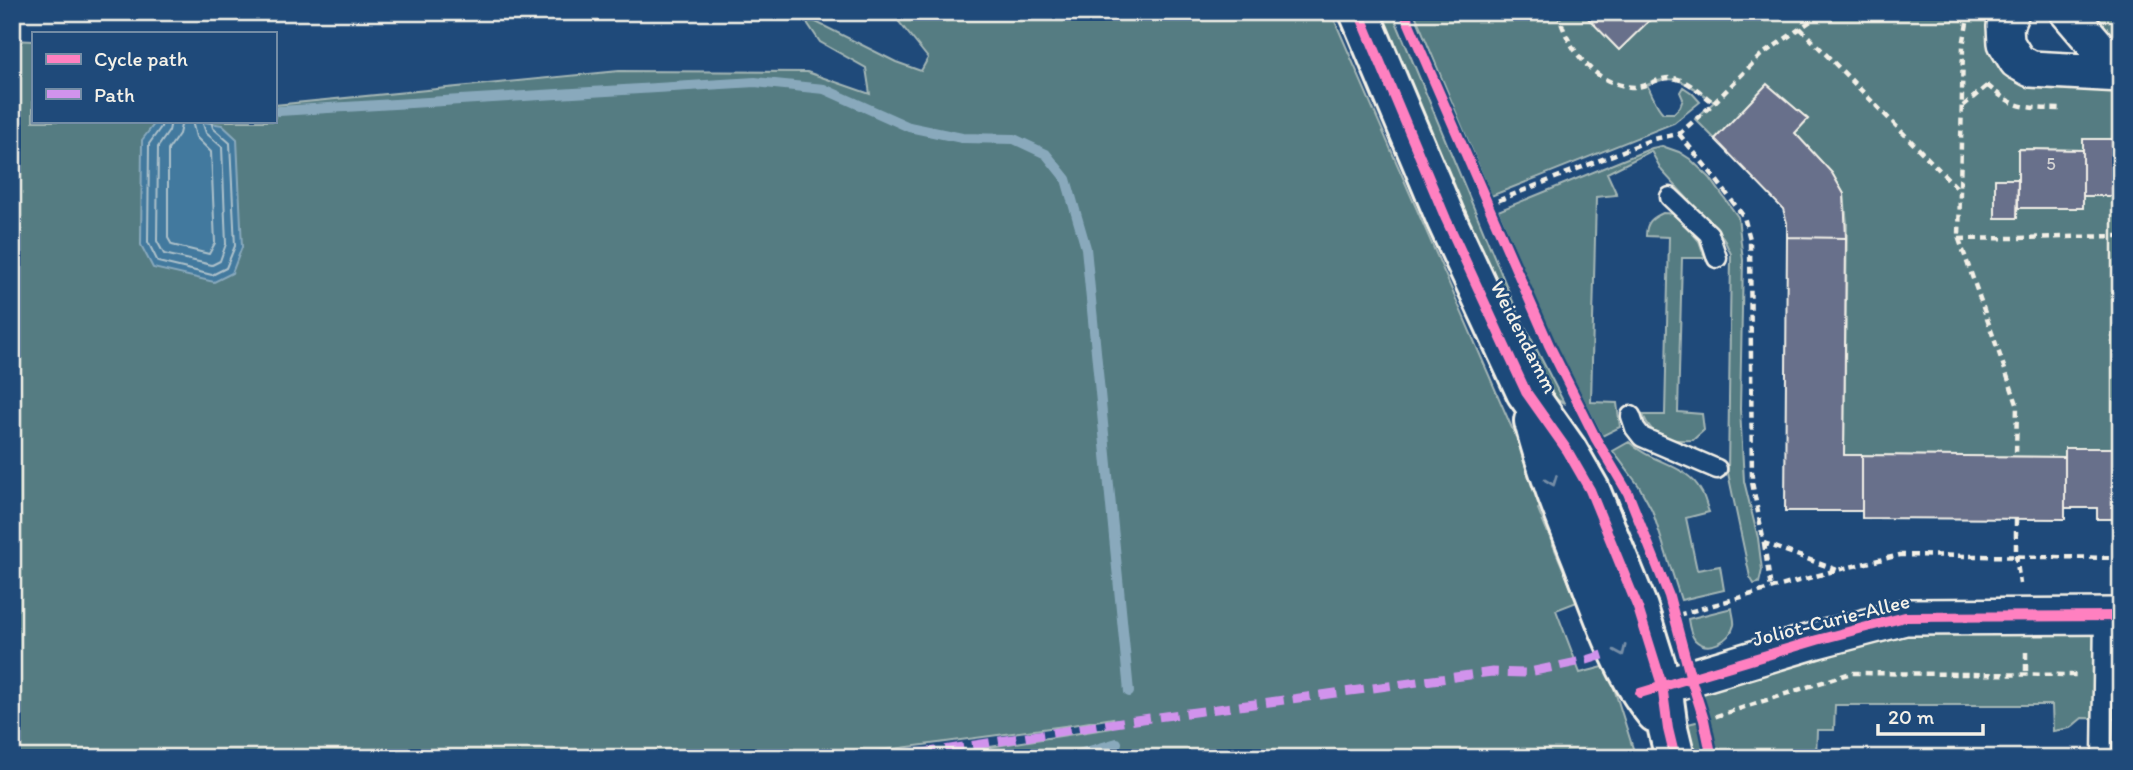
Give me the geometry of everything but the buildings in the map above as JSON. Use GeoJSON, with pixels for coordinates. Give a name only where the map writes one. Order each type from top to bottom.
{"type":"FeatureCollection","features":[{"type":"Feature","properties":{"kind":"street","name":"Weidendamm"},"geometry":{"type":"LineString","coordinates":[[1359,12],[1446,219],[1527,392],[1543,456],[1594,589],[1651,689],[1682,735]]}},
{"type":"Feature","properties":{"kind":"street"},"geometry":{"type":"LineString","coordinates":[[2011,12],[2005,26],[2006,43],[2017,61],[2031,69],[2121,74]]}},
{"type":"Feature","properties":{"kind":"street"},"geometry":{"type":"LineString","coordinates":[[2068,12],[2121,74]]}},
{"type":"Feature","properties":{"kind":"street","name":"Joliot-Curie-Allee"},"geometry":{"type":"LineString","coordinates":[[1651,689],[1905,617],[2113,616]]}},
{"type":"Feature","properties":{"kind":"lane"},"geometry":{"type":"LineString","coordinates":[[1670,197],[1709,234],[1717,258]]}},
{"type":"Feature","properties":{"kind":"lane"},"geometry":{"type":"LineString","coordinates":[[1631,416],[1642,438],[1717,470]]}},
{"type":"Feature","properties":{"kind":"lane","name":"Joliot-Curie-Allee"},"geometry":{"type":"LineString","coordinates":[[2102,758],[2103,675],[2113,616]]}},
{"type":"Feature","properties":{"kind":"path"},"geometry":{"type":"LineString","coordinates":[[1558,12],[1563,32],[1582,61],[1608,81],[1635,87],[1672,78],[1686,83],[1714,103]]}},
{"type":"Feature","properties":{"kind":"path"},"geometry":{"type":"LineString","coordinates":[[1487,205],[1653,139],[1679,134],[1714,103],[1760,55],[1824,12]]}},
{"type":"Feature","properties":{"kind":"path"},"geometry":{"type":"LineString","coordinates":[[1969,12],[1963,46],[1959,239],[2017,404],[2016,457]]}},
{"type":"Feature","properties":{"kind":"path"},"geometry":{"type":"LineString","coordinates":[[1800,28],[1959,190]]}},
{"type":"Feature","properties":{"kind":"path"},"geometry":{"type":"LineString","coordinates":[[1679,134],[1744,217],[1751,239],[1752,482],[1765,543],[1771,589]]}},
{"type":"Feature","properties":{"kind":"path"},"geometry":{"type":"LineString","coordinates":[[1959,239],[2121,236]]}},
{"type":"Feature","properties":{"kind":"path"},"geometry":{"type":"LineString","coordinates":[[1765,543],[1837,570]]}},
{"type":"Feature","properties":{"kind":"path"},"geometry":{"type":"LineString","coordinates":[[1674,616],[1900,555],[2121,558]]}},
{"type":"Feature","properties":{"kind":"path"},"geometry":{"type":"LineString","coordinates":[[1682,735],[1851,673],[2103,675]]}},
{"type":"Feature","properties":{"kind":"green space"},"geometry":{"type":"Polygon","coordinates":[[[895,12],[1331,12],[1545,504],[1538,509],[1577,602],[1556,610],[1580,673],[1607,666],[1636,758],[920,758],[1111,728],[1113,718],[826,758],[12,758],[12,40],[32,41],[32,122],[276,122],[276,105],[619,71],[807,72],[870,94],[866,68],[820,42],[802,15],[896,62],[921,71],[928,58],[896,18],[895,12]]]}},
{"type":"Feature","properties":{"kind":"green space"},"geometry":{"type":"Polygon","coordinates":[[[1378,12],[1392,12],[1516,309],[1564,403],[1553,398],[1482,258],[1378,12]]]}},
{"type":"Feature","properties":{"kind":"green space"},"geometry":{"type":"Polygon","coordinates":[[[1414,12],[1669,12],[1674,17],[1679,12],[2011,12],[2017,61],[2121,74],[2121,139],[2083,150],[2019,149],[2018,208],[2082,208],[2083,196],[2121,196],[2121,448],[2066,448],[2065,457],[1844,455],[1847,223],[1844,194],[1832,173],[1795,133],[1808,119],[1767,85],[1715,139],[1695,119],[1714,102],[1683,82],[1667,79],[1658,81],[1647,85],[1663,113],[1674,113],[1680,107],[1683,99],[1680,92],[1683,87],[1700,102],[1674,123],[1491,196],[1414,12]]]}},
{"type":"Feature","properties":{"kind":"green space"},"geometry":{"type":"Polygon","coordinates":[[[2068,12],[2121,12],[2121,43],[2093,42],[2068,12]]]}},
{"type":"Feature","properties":{"kind":"green space"},"geometry":{"type":"Polygon","coordinates":[[[1662,146],[1690,159],[1710,178],[1738,217],[1743,260],[1740,409],[1744,481],[1758,538],[1762,570],[1759,583],[1754,584],[1750,577],[1728,473],[1731,254],[1723,237],[1662,171],[1651,151],[1607,173],[1617,195],[1596,197],[1591,402],[1617,403],[1620,427],[1602,436],[1551,336],[1498,211],[1662,146]]]}},
{"type":"Feature","properties":{"kind":"green space"},"geometry":{"type":"Polygon","coordinates":[[[1663,213],[1676,214],[1699,241],[1705,258],[1682,258],[1678,412],[1702,414],[1704,430],[1693,440],[1662,437],[1652,429],[1643,415],[1665,415],[1669,237],[1646,236],[1650,221],[1663,213]]]}},
{"type":"Feature","properties":{"kind":"green space"},"geometry":{"type":"Polygon","coordinates":[[[1629,442],[1687,475],[1701,491],[1709,512],[1686,518],[1697,570],[1720,566],[1724,590],[1681,600],[1652,510],[1639,486],[1613,451],[1629,442]]]}},
{"type":"Feature","properties":{"kind":"green space"},"geometry":{"type":"Polygon","coordinates":[[[1732,608],[1734,625],[1728,636],[1712,645],[1700,644],[1695,640],[1688,619],[1732,608]]]}},
{"type":"Feature","properties":{"kind":"green space"},"geometry":{"type":"Polygon","coordinates":[[[2121,616],[2121,719],[2082,718],[2070,728],[2053,731],[2052,705],[1835,705],[1834,730],[1817,730],[1816,758],[1675,758],[1668,729],[1704,720],[1691,679],[1817,640],[2121,616]]]}},
{"type":"Feature","properties":{"kind":"water"},"geometry":{"type":"Polygon","coordinates":[[[204,122],[222,125],[237,139],[242,247],[232,273],[214,282],[153,268],[141,245],[142,140],[155,123],[204,122]]]}},
{"type":"Feature","properties":{"kind":"waterway"},"geometry":{"type":"LineString","coordinates":[[279,111],[755,82],[824,89],[909,127],[962,138],[1014,139],[1046,154],[1066,179],[1086,248],[1129,692]]}},
{"type":"Feature","properties":{"kind":"waterway"},"geometry":{"type":"LineString","coordinates":[[1065,758],[1117,743]]}},
{"type":"Feature","properties":{"kind":"marked path"},"geometry":{"type":"LineString","coordinates":[[892,758],[1128,721],[1492,672],[1525,673],[1603,655]]}},
{"type":"Feature","properties":{"kind":"cycle path"},"geometry":{"type":"LineString","coordinates":[[1359,12],[1446,219],[1526,392],[1567,450],[1590,490],[1638,608],[1662,685],[1675,758]]}},
{"type":"Feature","properties":{"kind":"cycle path"},"geometry":{"type":"LineString","coordinates":[[1404,12],[1549,345],[1596,439],[1628,493],[1669,596],[1712,758]]}},
{"type":"Feature","properties":{"kind":"cycle path"},"geometry":{"type":"LineString","coordinates":[[1640,693],[1817,640],[1905,617],[2121,616]]}}]}
